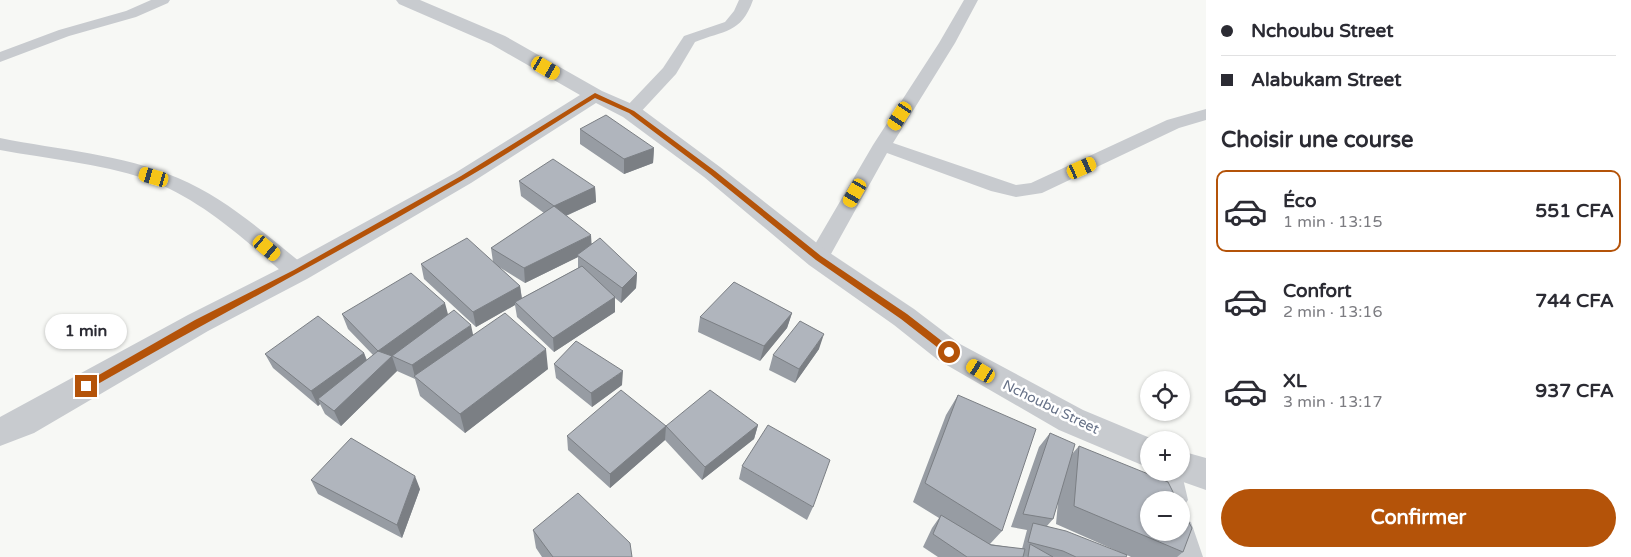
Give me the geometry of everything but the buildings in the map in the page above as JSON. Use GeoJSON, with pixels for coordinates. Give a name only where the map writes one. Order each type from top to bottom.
{"type":"FeatureCollection","features":[{"type":"Feature","properties":{"kind":"street"},"geometry":{"type":"LineString","coordinates":[[0,57],[64,33],[131,14],[163,0]]}},
{"type":"Feature","properties":{"kind":"street","name":"Nchoubu Street"},"geometry":{"type":"LineString","coordinates":[[405,0],[498,40],[595,95],[632,112],[712,172],[818,258],[904,317],[949,352],[1071,420],[1140,449]]}},
{"type":"Feature","properties":{"kind":"street"},"geometry":{"type":"LineString","coordinates":[[632,112],[670,71],[689,39],[724,29],[742,15],[746,0]]}},
{"type":"Feature","properties":{"kind":"street"},"geometry":{"type":"LineString","coordinates":[[818,258],[882,145],[947,43],[971,0]]}},
{"type":"Feature","properties":{"kind":"street"},"geometry":{"type":"LineString","coordinates":[[0,432],[22,423],[198,323],[297,272],[463,178],[595,95]]}},
{"type":"Feature","properties":{"kind":"street"},"geometry":{"type":"LineString","coordinates":[[882,145],[998,187],[1016,191],[1035,189],[1173,124],[1206,114]]}},
{"type":"Feature","properties":{"kind":"street"},"geometry":{"type":"LineString","coordinates":[[0,144],[122,167],[170,181],[223,211],[297,272]]}},
{"type":"Feature","properties":{"kind":"street"},"geometry":{"type":"LineString","coordinates":[[1190,469],[1206,474]]}},
{"type":"Feature","properties":{"kind":"street"},"geometry":{"type":"LineString","coordinates":[[1183,541],[1188,557]]}},
{"type":"Feature","properties":{"kind":"route"},"geometry":{"type":"LineString","coordinates":[[86,386],[198,323],[297,272],[463,178],[595,95],[632,112],[712,172],[818,258],[904,317],[949,352]]}}]}
